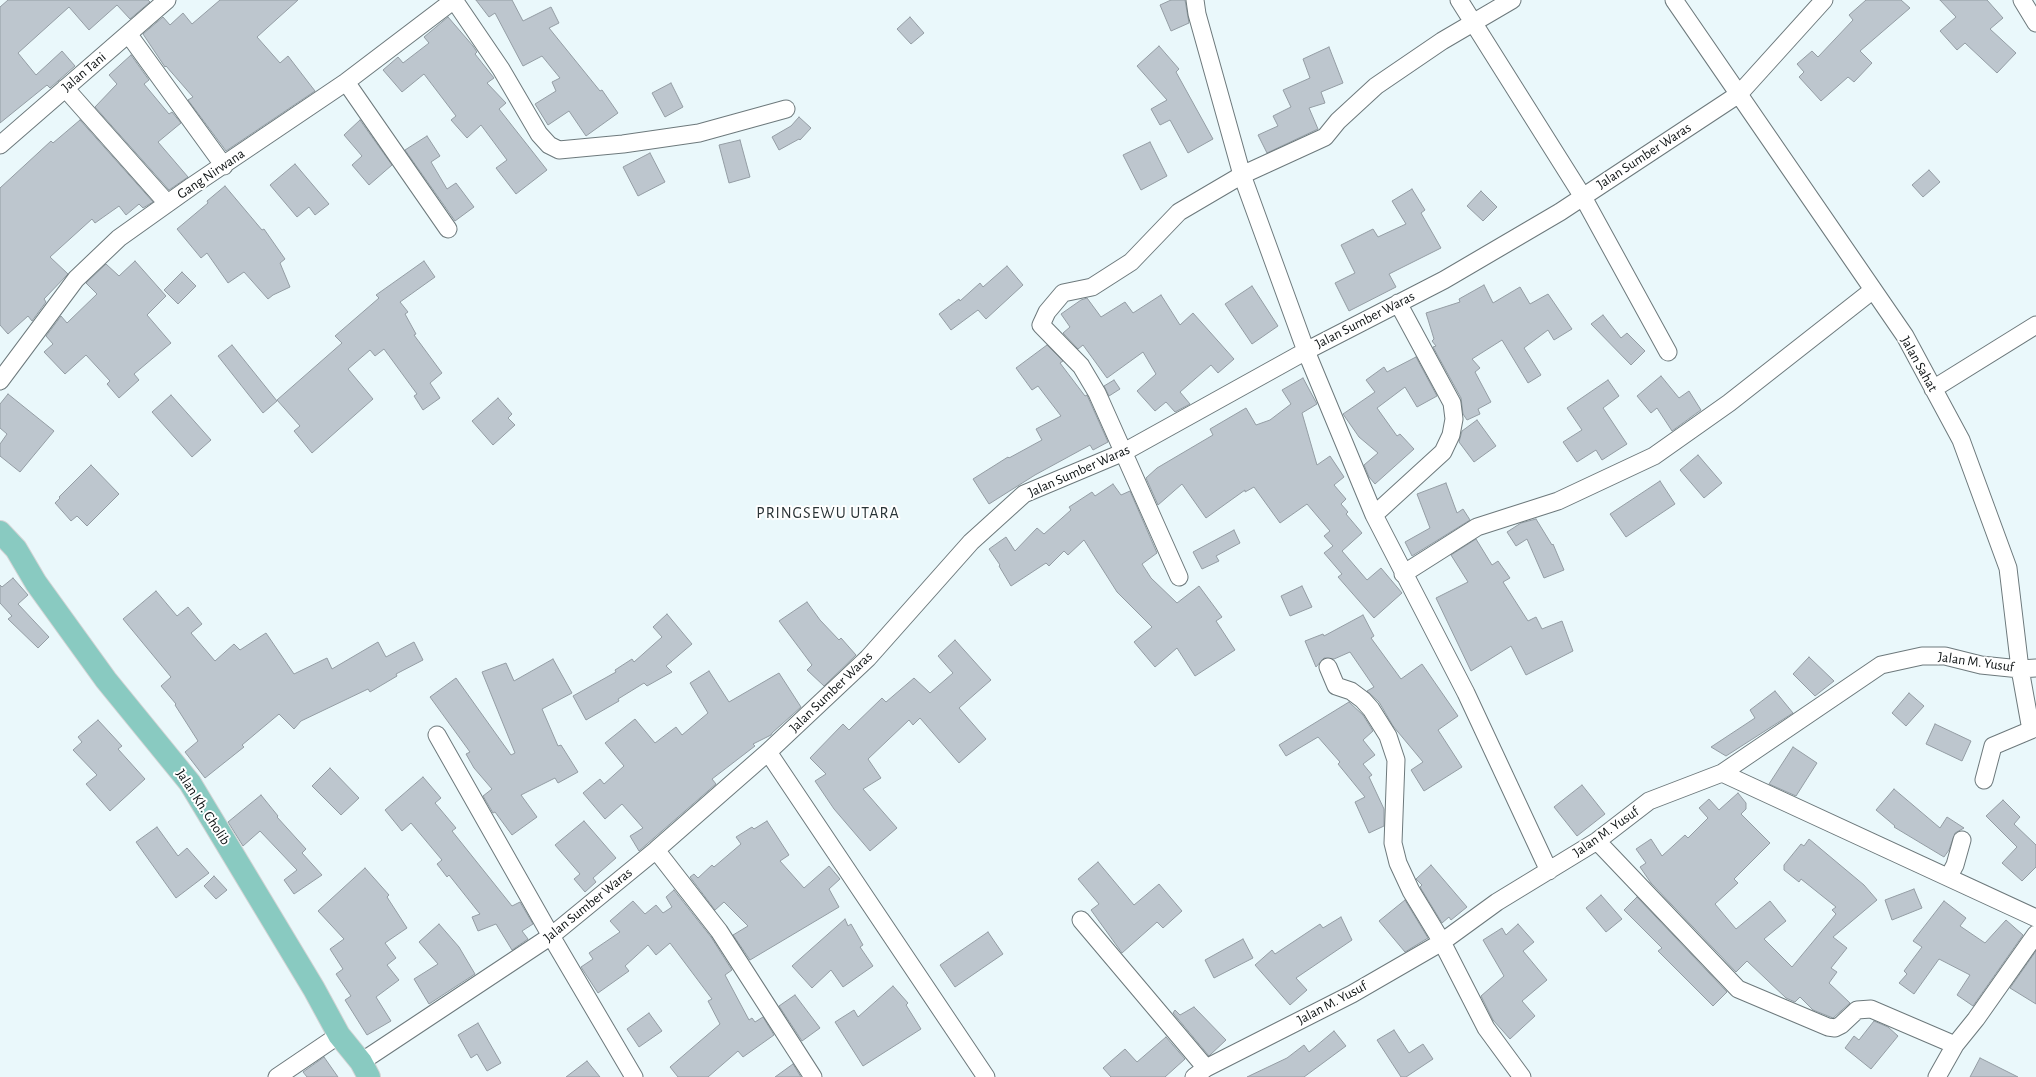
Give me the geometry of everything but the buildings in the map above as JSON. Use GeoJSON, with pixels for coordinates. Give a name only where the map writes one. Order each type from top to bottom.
{"type":"FeatureCollection","features":[{"type":"Feature","properties":{"kind":"main road","name":"Jalan Kh. Gholib"},"geometry":{"type":"LineString","coordinates":[[0,532],[16,549],[36,583],[106,680],[190,783],[314,989],[339,1035],[365,1069]]}},
{"type":"Feature","properties":{"kind":"street","name":"Jalan Tani"},"geometry":{"type":"LineString","coordinates":[[0,145],[168,0]]}},
{"type":"Feature","properties":{"kind":"street"},"geometry":{"type":"LineString","coordinates":[[454,0],[501,69],[539,134],[549,145],[559,150],[623,144],[699,132],[786,109]]}},
{"type":"Feature","properties":{"kind":"street","name":"Gang Nirwana"},"geometry":{"type":"LineString","coordinates":[[0,381],[76,279],[119,238],[346,82],[454,0]]}},
{"type":"Feature","properties":{"kind":"street"},"geometry":{"type":"LineString","coordinates":[[1196,0],[1197,14],[1242,175],[1306,351],[1374,515],[1403,574],[1466,693],[1549,871]]}},
{"type":"Feature","properties":{"kind":"street"},"geometry":{"type":"LineString","coordinates":[[1459,0],[1472,23],[1583,197],[1668,352]]}},
{"type":"Feature","properties":{"kind":"street"},"geometry":{"type":"LineString","coordinates":[[1179,577],[1097,393],[1081,366],[1041,325],[1047,312],[1063,294],[1092,287],[1131,262],[1179,212],[1242,175],[1325,137],[1338,120],[1376,86],[1442,41],[1512,0]]}},
{"type":"Feature","properties":{"kind":"street","name":"Jalan Sahat"},"geometry":{"type":"LineString","coordinates":[[1674,0],[1905,336],[1961,440],[2008,568],[2028,668],[2031,730],[1993,746],[1984,780]]}},
{"type":"Feature","properties":{"kind":"street","name":"Jalan Sumber Waras"},"geometry":{"type":"LineString","coordinates":[[365,1069],[551,936],[656,850],[768,752],[868,658],[972,542],[1024,494],[1124,452],[1306,351],[1444,280],[1583,197],[1738,94],[1824,0]]}},
{"type":"Feature","properties":{"kind":"street"},"geometry":{"type":"LineString","coordinates":[[2022,0],[2036,23]]}},
{"type":"Feature","properties":{"kind":"street"},"geometry":{"type":"LineString","coordinates":[[129,35],[224,166]]}},
{"type":"Feature","properties":{"kind":"street"},"geometry":{"type":"LineString","coordinates":[[346,82],[448,229]]}},
{"type":"Feature","properties":{"kind":"street"},"geometry":{"type":"LineString","coordinates":[[65,88],[168,203]]}},
{"type":"Feature","properties":{"kind":"street"},"geometry":{"type":"LineString","coordinates":[[1403,574],[1478,527],[1558,501],[1654,456],[1729,403],[1874,290]]}},
{"type":"Feature","properties":{"kind":"street"},"geometry":{"type":"LineString","coordinates":[[1374,515],[1443,452],[1451,435],[1454,419],[1452,403],[1398,303]]}},
{"type":"Feature","properties":{"kind":"street"},"geometry":{"type":"LineString","coordinates":[[1933,389],[2036,325]]}},
{"type":"Feature","properties":{"kind":"street","name":"Jalan M. Yusuf"},"geometry":{"type":"LineString","coordinates":[[1200,1073],[1352,994],[1442,942],[1497,902],[1596,841],[1649,802],[1722,773],[1881,665],[1922,656],[1945,656],[1981,665],[2028,668]]}},
{"type":"Feature","properties":{"kind":"street"},"geometry":{"type":"LineString","coordinates":[[1328,668],[1336,686],[1351,692],[1363,700],[1371,708],[1388,736],[1396,760],[1393,843],[1398,863],[1411,891],[1442,942],[1486,1028],[1522,1077]]}},
{"type":"Feature","properties":{"kind":"street"},"geometry":{"type":"LineString","coordinates":[[437,735],[551,936],[634,1077]]}},
{"type":"Feature","properties":{"kind":"street"},"geometry":{"type":"LineString","coordinates":[[768,752],[986,1077]]}},
{"type":"Feature","properties":{"kind":"street"},"geometry":{"type":"LineString","coordinates":[[1722,773],[1949,876],[2036,918]]}},
{"type":"Feature","properties":{"kind":"street"},"geometry":{"type":"LineString","coordinates":[[1949,876],[1955,865],[1962,840]]}},
{"type":"Feature","properties":{"kind":"street"},"geometry":{"type":"LineString","coordinates":[[1596,841],[1738,989],[1828,1027],[1836,1028],[1857,1010],[1871,1009],[1955,1045]]}},
{"type":"Feature","properties":{"kind":"street"},"geometry":{"type":"LineString","coordinates":[[656,850],[719,931],[812,1077]]}},
{"type":"Feature","properties":{"kind":"street"},"geometry":{"type":"LineString","coordinates":[[1081,920],[1200,1073]]}},
{"type":"Feature","properties":{"kind":"street"},"geometry":{"type":"LineString","coordinates":[[1937,1077],[1955,1045],[1976,1019],[2036,934]]}},
{"type":"Feature","properties":{"kind":"street"},"geometry":{"type":"LineString","coordinates":[[277,1077],[339,1035]]}},
{"type":"Feature","properties":{"kind":"district","name":"PRINGSEWU UTARA"},"geometry":{"type":"Point","coordinates":[828,513]}}]}
